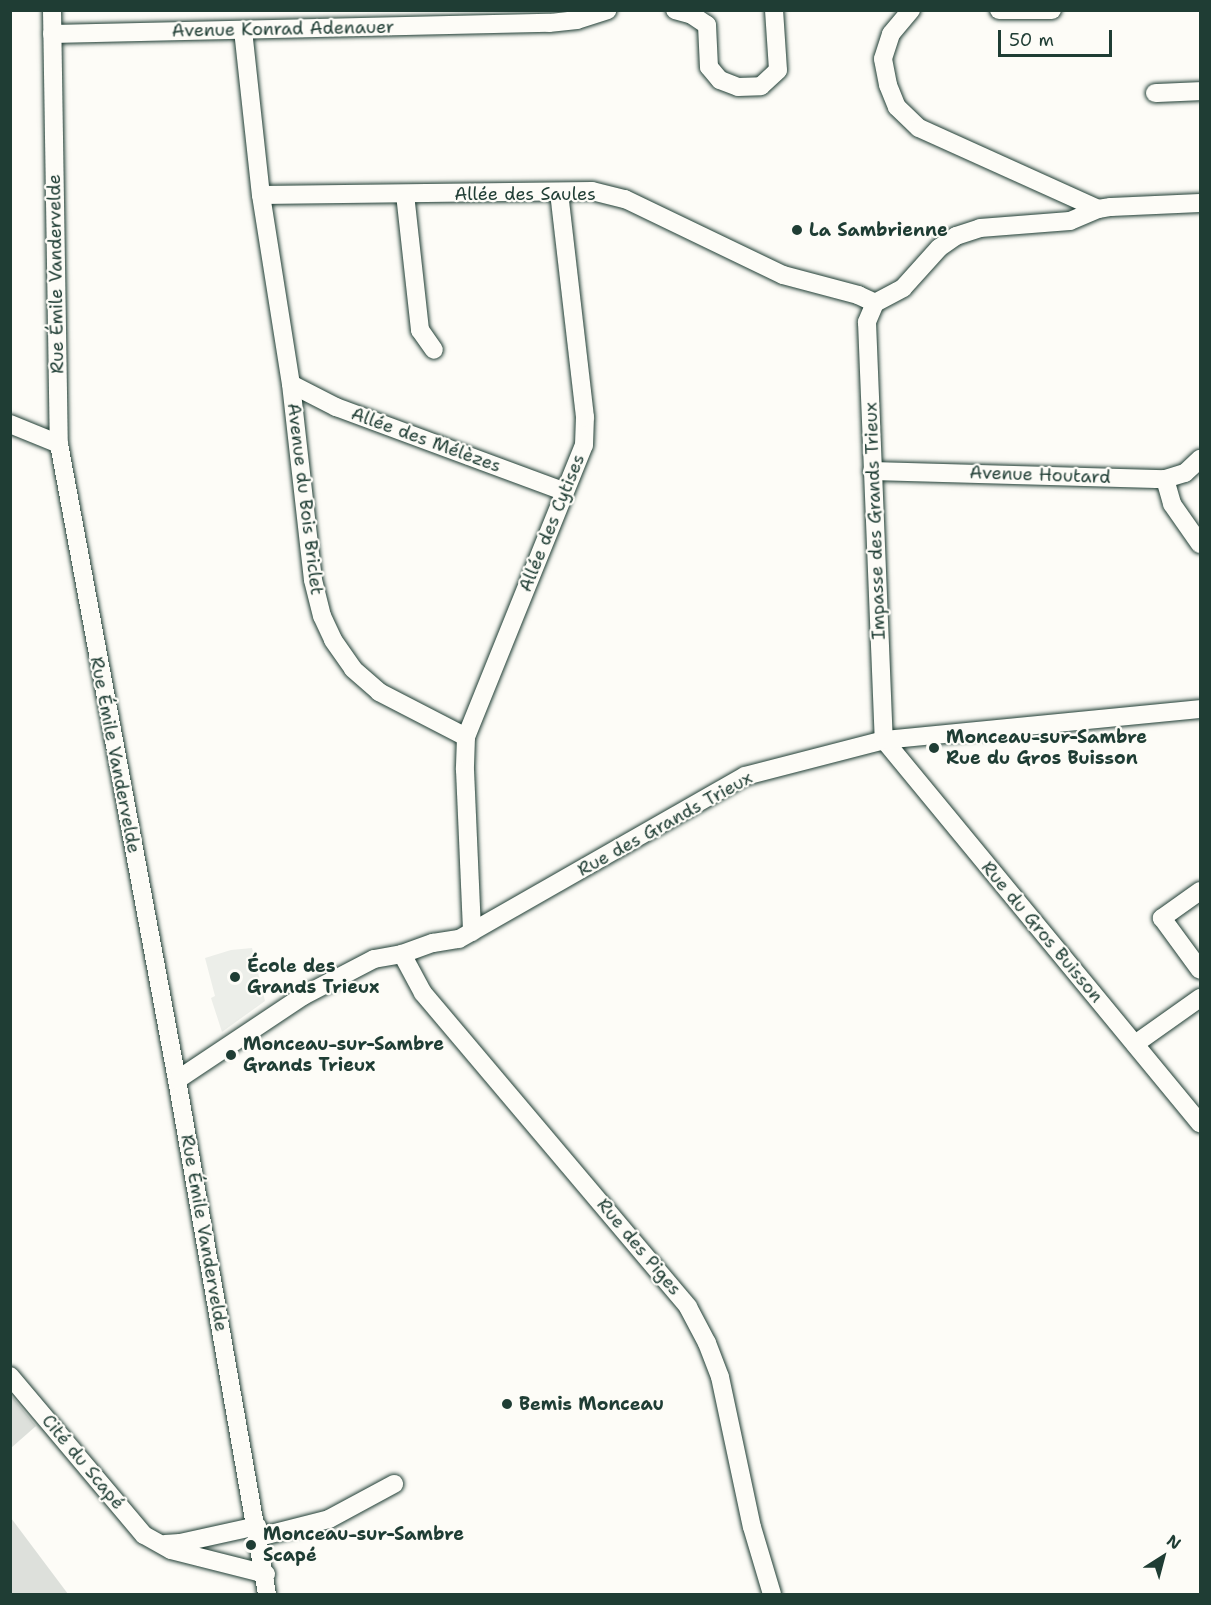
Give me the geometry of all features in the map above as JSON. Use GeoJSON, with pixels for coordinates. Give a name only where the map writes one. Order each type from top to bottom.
{"type":"FeatureCollection","features":[{"type":"Feature","properties":{"kind":"street","name":"Rue Émile Vandervelde"},"geometry":{"type":"LineString","coordinates":[[51,10],[59,444],[270,1588]]}},
{"type":"Feature","properties":{"kind":"street","name":"Avenue Konrad Adenauer"},"geometry":{"type":"LineString","coordinates":[[52,34],[243,30],[546,17],[577,20],[607,10]]}},
{"type":"Feature","properties":{"kind":"street"},"geometry":{"type":"LineString","coordinates":[[685,12],[707,25],[709,67],[720,80],[738,87],[761,86],[778,70],[774,10]]}},
{"type":"Feature","properties":{"kind":"street"},"geometry":{"type":"LineString","coordinates":[[911,10],[891,34],[883,59],[888,85],[897,107],[919,128],[1098,209]]}},
{"type":"Feature","properties":{"kind":"street"},"geometry":{"type":"LineString","coordinates":[[999,10],[1046,11]]}},
{"type":"Feature","properties":{"kind":"street","name":"Avenue du Bois Briclet"},"geometry":{"type":"LineString","coordinates":[[243,30],[261,195],[291,384],[313,580],[322,616],[333,640],[353,669],[379,692],[466,737]]}},
{"type":"Feature","properties":{"kind":"street"},"geometry":{"type":"LineString","coordinates":[[1155,93],[1200,91]]}},
{"type":"Feature","properties":{"kind":"street","name":"Allée des Saules"},"geometry":{"type":"LineString","coordinates":[[261,195],[592,191],[625,199],[783,275],[858,295],[875,303]]}},
{"type":"Feature","properties":{"kind":"street","name":"Allée des Cytises"},"geometry":{"type":"LineString","coordinates":[[466,737],[563,491],[584,445],[585,417],[559,192]]}},
{"type":"Feature","properties":{"kind":"street"},"geometry":{"type":"LineString","coordinates":[[405,194],[420,330],[434,350]]}},
{"type":"Feature","properties":{"kind":"street"},"geometry":{"type":"LineString","coordinates":[[875,303],[903,288],[939,248],[956,236],[980,228],[1070,222],[1098,209],[1200,203]]}},
{"type":"Feature","properties":{"kind":"street","name":"Impasse des Grands Trieux"},"geometry":{"type":"LineString","coordinates":[[875,303],[867,322],[884,740]]}},
{"type":"Feature","properties":{"kind":"street","name":"Allée des Mélèzes"},"geometry":{"type":"LineString","coordinates":[[291,384],[336,407],[563,491]]}},
{"type":"Feature","properties":{"kind":"street"},"geometry":{"type":"LineString","coordinates":[[10,424],[59,444]]}},
{"type":"Feature","properties":{"kind":"street","name":"Avenue Houtard"},"geometry":{"type":"LineString","coordinates":[[872,471],[1166,479],[1185,473],[1200,459]]}},
{"type":"Feature","properties":{"kind":"street"},"geometry":{"type":"LineString","coordinates":[[1166,479],[1172,504],[1200,544]]}},
{"type":"Feature","properties":{"kind":"street","name":"Rue des Grands Trieux"},"geometry":{"type":"LineString","coordinates":[[177,1080],[303,996],[374,959],[402,954],[434,943],[459,939],[745,776],[884,740],[1200,709]]}},
{"type":"Feature","properties":{"kind":"street"},"geometry":{"type":"LineString","coordinates":[[466,737],[465,770],[472,932]]}},
{"type":"Feature","properties":{"kind":"street","name":"Rue du Gros Buisson"},"geometry":{"type":"LineString","coordinates":[[884,740],[1200,1124]]}},
{"type":"Feature","properties":{"kind":"street"},"geometry":{"type":"LineString","coordinates":[[1200,891],[1162,918],[1200,970]]}},
{"type":"Feature","properties":{"kind":"street","name":"Rue des Piges"},"geometry":{"type":"LineString","coordinates":[[402,954],[423,993],[688,1306],[707,1343],[720,1377],[755,1537],[772,1594]]}},
{"type":"Feature","properties":{"kind":"street"},"geometry":{"type":"LineString","coordinates":[[1135,1044],[1200,998]]}},
{"type":"Feature","properties":{"kind":"street","name":"Cité du Scapé"},"geometry":{"type":"LineString","coordinates":[[10,1376],[144,1535],[171,1550],[270,1588]]}},
{"type":"Feature","properties":{"kind":"street"},"geometry":{"type":"LineString","coordinates":[[160,1544],[258,1532],[329,1519],[394,1484]]}},
{"type":"Feature","properties":{"kind":"shaded area","name":"École des Grands Trieux"},"geometry":{"type":"Polygon","coordinates":[[[252,948],[265,1001],[222,1032],[211,998],[215,996],[205,958],[231,950],[252,948]]]}},
{"type":"Feature","properties":{"kind":"shaded area"},"geometry":{"type":"Polygon","coordinates":[[[10,1394],[36,1426],[11,1448],[10,1448],[10,1394]]]}},
{"type":"Feature","properties":{"kind":"shaded area"},"geometry":{"type":"Polygon","coordinates":[[[11,1518],[68,1594],[11,1594],[11,1518]]]}},
{"type":"Feature","properties":{"kind":"place","name":"La Sambrienne"},"geometry":{"type":"Point","coordinates":[797,230]}},
{"type":"Feature","properties":{"kind":"place","name":"Monceau-sur-Sambre Rue du Gros Buisson"},"geometry":{"type":"Point","coordinates":[934,748]}},
{"type":"Feature","properties":{"kind":"place","name":"École des Grands Trieux"},"geometry":{"type":"Point","coordinates":[235,977]}},
{"type":"Feature","properties":{"kind":"place","name":"Monceau-sur-Sambre Grands Trieux"},"geometry":{"type":"Point","coordinates":[231,1055]}},
{"type":"Feature","properties":{"kind":"place","name":"Bemis Monceau"},"geometry":{"type":"Point","coordinates":[507,1404]}},
{"type":"Feature","properties":{"kind":"place","name":"Monceau-sur-Sambre Scapé"},"geometry":{"type":"Point","coordinates":[251,1545]}}]}
